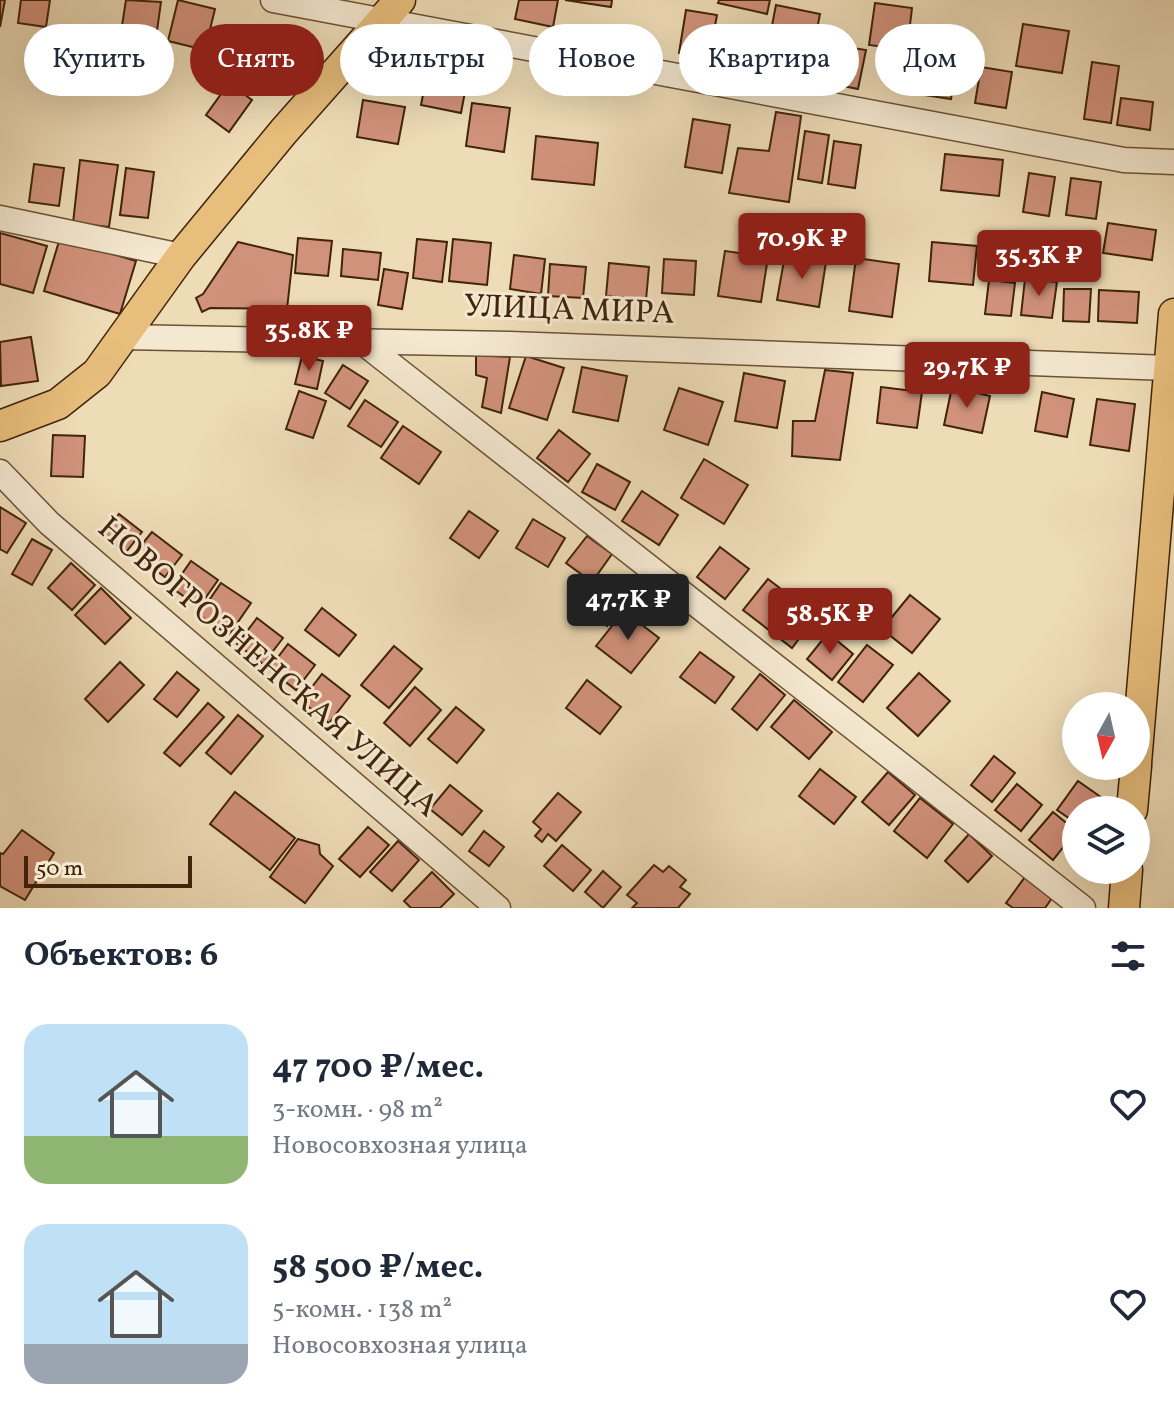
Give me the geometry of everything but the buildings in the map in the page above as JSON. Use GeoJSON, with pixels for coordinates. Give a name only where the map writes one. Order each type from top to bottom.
{"type":"FeatureCollection","features":[{"type":"Feature","properties":{"kind":"main road"},"geometry":{"type":"LineString","coordinates":[[0,426],[58,404],[97,373],[181,256],[284,131],[390,10]]}},
{"type":"Feature","properties":{"kind":"main road"},"geometry":{"type":"LineString","coordinates":[[1142,692],[1174,314]]}},
{"type":"Feature","properties":{"kind":"main road"},"geometry":{"type":"LineString","coordinates":[[1124,908],[1126,884]]}},
{"type":"Feature","properties":{"kind":"street"},"geometry":{"type":"LineString","coordinates":[[273,0],[390,10],[1124,160],[1174,162]]}},
{"type":"Feature","properties":{"kind":"street"},"geometry":{"type":"LineString","coordinates":[[0,218],[181,256]]}},
{"type":"Feature","properties":{"kind":"street","name":"УЛИЦА МИРА"},"geometry":{"type":"LineString","coordinates":[[122,337],[361,341],[1169,368]]}},
{"type":"Feature","properties":{"kind":"street"},"geometry":{"type":"LineString","coordinates":[[361,341],[1083,908]]}},
{"type":"Feature","properties":{"kind":"street","name":"НОВОГРОЗНЕНСКАЯ УЛИЦА"},"geometry":{"type":"LineString","coordinates":[[0,472],[49,523],[498,908]]}}]}
